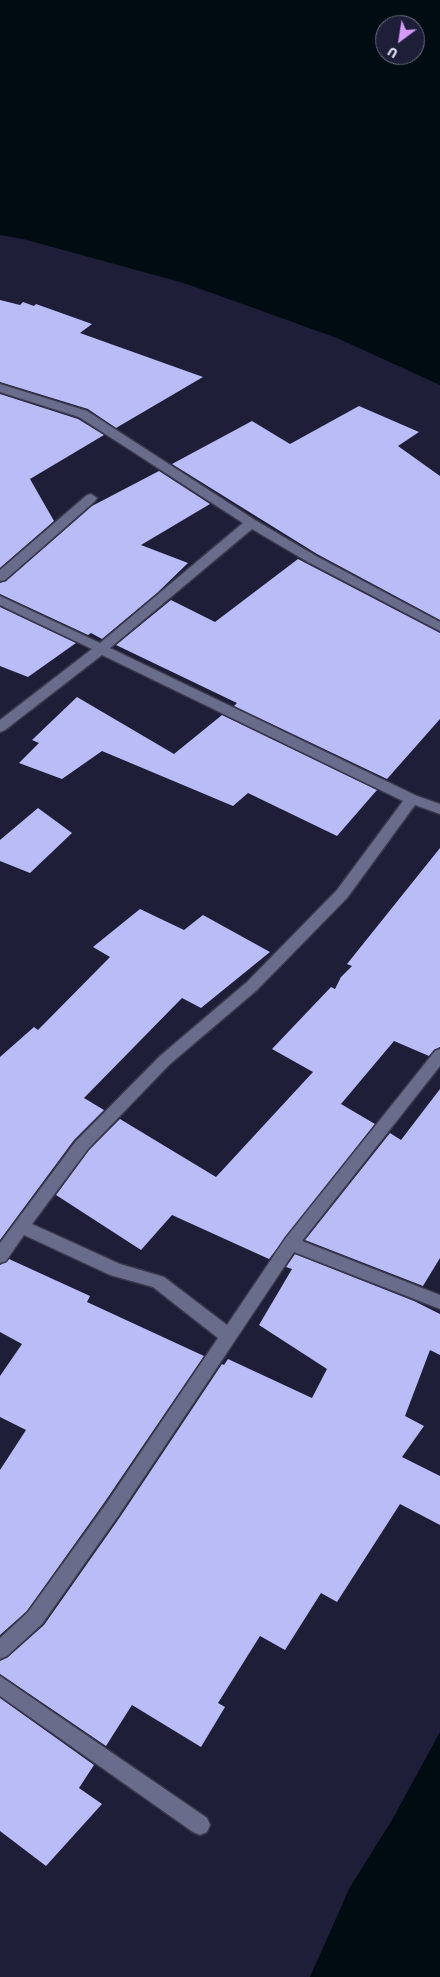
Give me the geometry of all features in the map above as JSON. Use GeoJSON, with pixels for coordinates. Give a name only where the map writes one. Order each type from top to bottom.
{"type":"FeatureCollection","features":[{"type":"Feature","properties":{"kind":"street"},"geometry":{"type":"LineString","coordinates":[[0,402],[6,389],[83,414],[251,523],[312,559],[440,627]]}},
{"type":"Feature","properties":{"kind":"street"},"geometry":{"type":"LineString","coordinates":[[0,577],[91,498]]}},
{"type":"Feature","properties":{"kind":"street"},"geometry":{"type":"LineString","coordinates":[[0,727],[102,648],[251,523]]}},
{"type":"Feature","properties":{"kind":"street"},"geometry":{"type":"LineString","coordinates":[[0,600],[412,800],[440,809]]}},
{"type":"Feature","properties":{"kind":"street"},"geometry":{"type":"LineString","coordinates":[[0,1256],[82,1145],[165,1060],[252,986],[342,894],[412,800]]}},
{"type":"Feature","properties":{"kind":"street"},"geometry":{"type":"LineString","coordinates":[[0,1650],[35,1618],[112,1510],[291,1244],[440,1055]]}},
{"type":"Feature","properties":{"kind":"street"},"geometry":{"type":"LineString","coordinates":[[22,1227],[116,1270],[158,1282],[228,1336]]}},
{"type":"Feature","properties":{"kind":"street"},"geometry":{"type":"LineString","coordinates":[[291,1244],[440,1302]]}},
{"type":"Feature","properties":{"kind":"street"},"geometry":{"type":"LineString","coordinates":[[0,1685],[200,1825]]}},
{"type":"Feature","properties":{"kind":"shaded area"},"geometry":{"type":"Polygon","coordinates":[[[0,0],[440,0],[440,385],[337,338],[184,283],[23,239],[0,235],[0,0]]]}},
{"type":"Feature","properties":{"kind":"shaded area"},"geometry":{"type":"Polygon","coordinates":[[[440,1732],[440,1977],[310,1977],[350,1887],[392,1820],[440,1732]]]}},
{"type":"Feature","properties":{"kind":"building"},"geometry":{"type":"Polygon","coordinates":[[[0,300],[20,305],[23,302],[34,306],[36,304],[92,324],[80,333],[203,377],[116,428],[88,409],[0,382],[0,300]]]}},
{"type":"Feature","properties":{"kind":"building"},"geometry":{"type":"Polygon","coordinates":[[[0,394],[78,419],[104,435],[30,479],[54,521],[0,568],[0,394]]]}},
{"type":"Feature","properties":{"kind":"building"},"geometry":{"type":"Polygon","coordinates":[[[359,406],[419,432],[398,446],[440,476],[440,620],[317,554],[172,464],[252,421],[290,444],[359,406]]]}},
{"type":"Feature","properties":{"kind":"building"},"geometry":{"type":"Polygon","coordinates":[[[159,471],[210,504],[141,545],[188,563],[157,593],[102,639],[91,633],[88,635],[0,594],[0,583],[6,581],[92,506],[159,471]]]}},
{"type":"Feature","properties":{"kind":"building"},"geometry":{"type":"Polygon","coordinates":[[[298,559],[440,633],[440,719],[387,779],[234,706],[237,703],[116,645],[171,600],[215,622],[298,559]]]}},
{"type":"Feature","properties":{"kind":"building"},"geometry":{"type":"Polygon","coordinates":[[[0,607],[76,643],[28,677],[0,666],[0,607]]]}},
{"type":"Feature","properties":{"kind":"building"},"geometry":{"type":"Polygon","coordinates":[[[77,697],[174,754],[222,715],[377,790],[337,836],[248,793],[233,806],[102,751],[62,779],[19,763],[39,743],[32,740],[77,697]]]}},
{"type":"Feature","properties":{"kind":"building"},"geometry":{"type":"Polygon","coordinates":[[[38,808],[72,833],[30,873],[0,861],[0,840],[38,808]]]}},
{"type":"Feature","properties":{"kind":"building"},"geometry":{"type":"Polygon","coordinates":[[[440,848],[440,1047],[429,1056],[394,1041],[341,1104],[375,1124],[269,1259],[172,1215],[141,1250],[56,1195],[89,1150],[120,1119],[216,1177],[313,1072],[272,1049],[331,987],[335,989],[341,977],[352,966],[347,964],[440,848]]]}},
{"type":"Feature","properties":{"kind":"building"},"geometry":{"type":"Polygon","coordinates":[[[140,909],[184,930],[203,915],[270,952],[201,1008],[182,998],[84,1098],[104,1110],[74,1140],[0,1240],[0,1057],[34,1027],[38,1030],[110,957],[93,947],[140,909]]]}},
{"type":"Feature","properties":{"kind":"building"},"geometry":{"type":"Polygon","coordinates":[[[440,1089],[440,1258],[423,1286],[305,1240],[390,1133],[401,1140],[440,1089]]]}},
{"type":"Feature","properties":{"kind":"building"},"geometry":{"type":"Polygon","coordinates":[[[295,1254],[414,1301],[440,1314],[440,1355],[430,1350],[405,1416],[424,1426],[402,1457],[440,1476],[440,1525],[400,1504],[337,1602],[321,1593],[285,1650],[260,1636],[218,1703],[225,1707],[201,1747],[132,1705],[106,1746],[0,1674],[0,1661],[8,1657],[44,1625],[120,1517],[222,1364],[224,1365],[228,1359],[312,1398],[327,1369],[259,1325],[292,1269],[286,1267],[295,1254]]]}},
{"type":"Feature","properties":{"kind":"building"},"geometry":{"type":"Polygon","coordinates":[[[9,1259],[90,1296],[87,1302],[204,1356],[104,1503],[27,1611],[0,1635],[0,1470],[26,1430],[0,1417],[0,1376],[22,1344],[0,1332],[0,1265],[9,1259]]]}},
{"type":"Feature","properties":{"kind":"building"},"geometry":{"type":"Polygon","coordinates":[[[0,1698],[94,1765],[79,1788],[102,1804],[46,1866],[0,1831],[0,1698]]]}}]}
